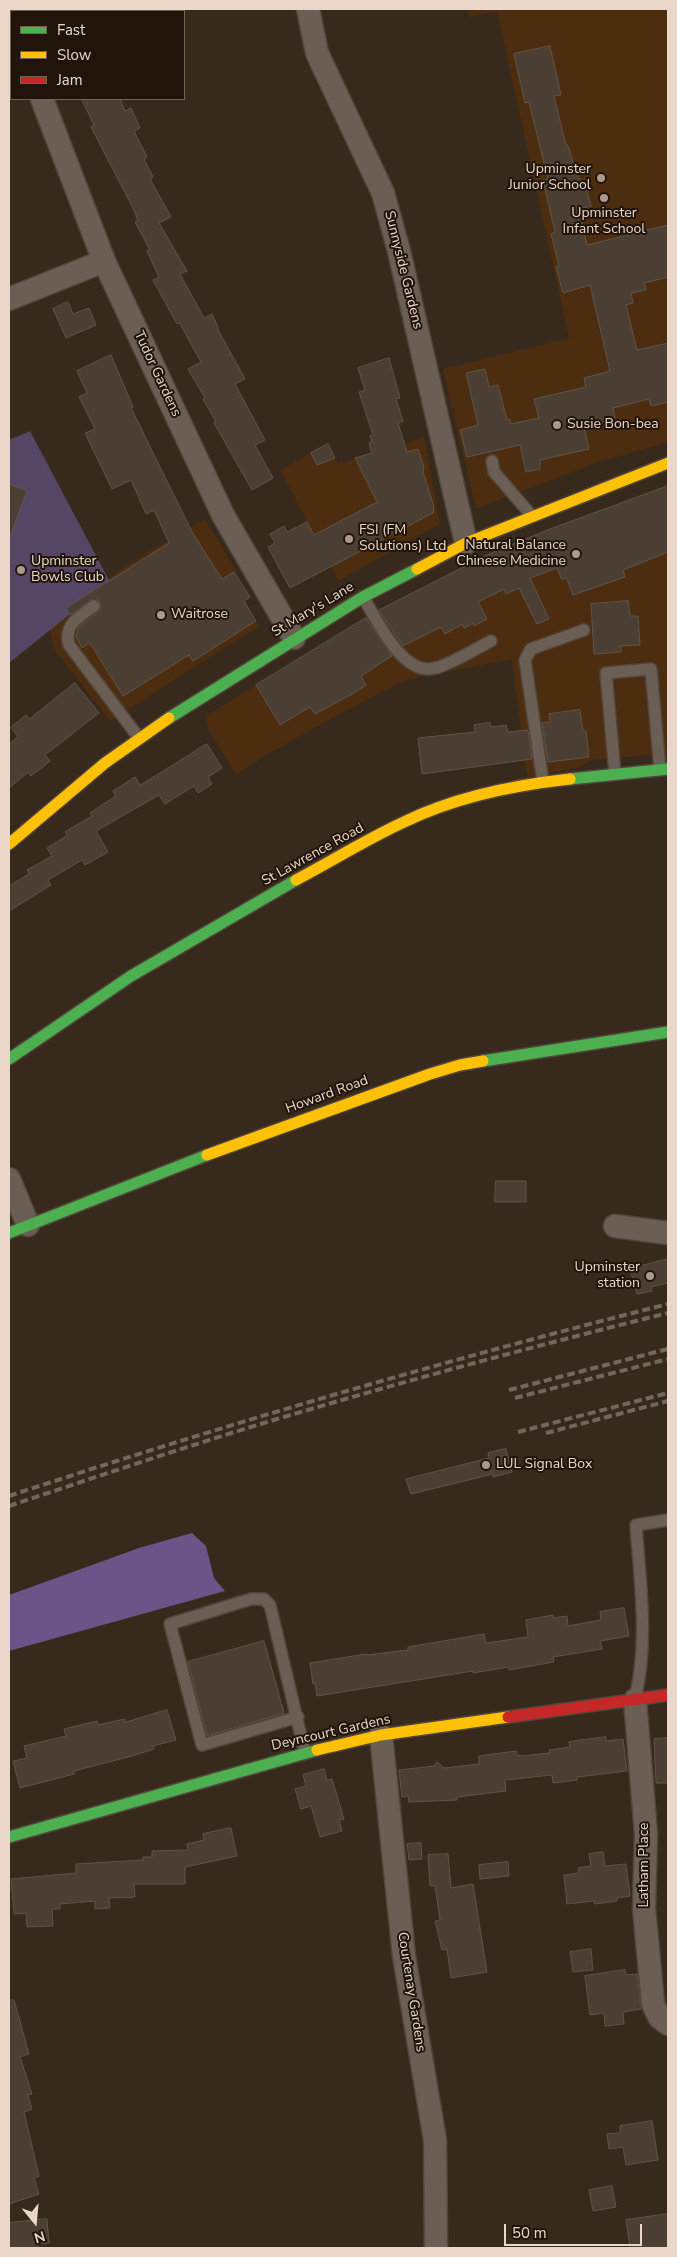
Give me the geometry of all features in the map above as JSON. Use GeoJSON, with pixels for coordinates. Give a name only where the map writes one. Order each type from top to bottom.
{"type":"FeatureCollection","features":[{"type":"Feature","properties":{"kind":"street","name":"Sunnyside Gardens"},"geometry":{"type":"LineString","coordinates":[[308,9],[317,52],[383,193],[400,251],[466,542]]}},
{"type":"Feature","properties":{"kind":"street","name":"Tudor Gardens"},"geometry":{"type":"LineString","coordinates":[[42,100],[104,261],[223,515],[294,638]]}},
{"type":"Feature","properties":{"kind":"street"},"geometry":{"type":"LineString","coordinates":[[9,299],[104,261]]}},
{"type":"Feature","properties":{"kind":"street","name":"St Mary's Lane"},"geometry":{"type":"LineString","coordinates":[[9,844],[105,763],[139,738],[190,703],[363,597],[466,542],[668,463]]}},
{"type":"Feature","properties":{"kind":"street","name":"St Lawrence Road"},"geometry":{"type":"LineString","coordinates":[[9,1059],[131,976],[289,884],[405,821],[471,797],[543,782],[664,770]]}},
{"type":"Feature","properties":{"kind":"street","name":"Howard Road"},"geometry":{"type":"LineString","coordinates":[[18,1229],[186,1163],[430,1074],[460,1065],[668,1032]]}},
{"type":"Feature","properties":{"kind":"street"},"geometry":{"type":"LineString","coordinates":[[9,1179],[18,1229]]}},
{"type":"Feature","properties":{"kind":"street"},"geometry":{"type":"LineString","coordinates":[[615,1226],[668,1233]]}},
{"type":"Feature","properties":{"kind":"street","name":"Deyncourt Gardens"},"geometry":{"type":"LineString","coordinates":[[9,1837],[306,1753],[381,1735],[668,1695]]}},
{"type":"Feature","properties":{"kind":"street","name":"Latham Place"},"geometry":{"type":"LineString","coordinates":[[635,1700],[646,1834],[644,1908],[653,2004],[659,2017],[668,2024]]}},
{"type":"Feature","properties":{"kind":"street","name":"Courtenay Gardens"},"geometry":{"type":"LineString","coordinates":[[381,1735],[404,1956],[435,2140],[436,2248]]}},
{"type":"Feature","properties":{"kind":"lane"},"geometry":{"type":"LineString","coordinates":[[492,461],[494,472],[532,516]]}},
{"type":"Feature","properties":{"kind":"lane"},"geometry":{"type":"LineString","coordinates":[[363,597],[399,655],[418,667],[434,669],[491,641]]}},
{"type":"Feature","properties":{"kind":"lane"},"geometry":{"type":"LineString","coordinates":[[94,606],[72,623],[66,636],[69,646],[139,738]]}},
{"type":"Feature","properties":{"kind":"lane"},"geometry":{"type":"LineString","coordinates":[[543,782],[525,660],[531,650],[584,630]]}},
{"type":"Feature","properties":{"kind":"lane"},"geometry":{"type":"LineString","coordinates":[[615,774],[606,673],[651,669],[664,770]]}},
{"type":"Feature","properties":{"kind":"lane"},"geometry":{"type":"LineString","coordinates":[[635,1700],[642,1672],[642,1620],[636,1525],[668,1520]]}},
{"type":"Feature","properties":{"kind":"lane"},"geometry":{"type":"LineString","coordinates":[[298,1718],[202,1745],[170,1624],[250,1599],[264,1599],[270,1604],[298,1718],[306,1753]]}},
{"type":"Feature","properties":{"kind":"shaded area","name":"Upminster Infant School"},"geometry":{"type":"Polygon","coordinates":[[[468,9],[668,9],[668,442],[596,463],[476,509],[443,369],[569,338],[497,11],[469,17],[468,9]]]}},
{"type":"Feature","properties":{"kind":"shaded area"},"geometry":{"type":"Polygon","coordinates":[[[30,431],[110,582],[9,663],[9,440],[30,431]]]}},
{"type":"Feature","properties":{"kind":"shaded area"},"geometry":{"type":"Polygon","coordinates":[[[424,437],[440,524],[338,581],[280,470],[328,444],[338,464],[424,437]]]}},
{"type":"Feature","properties":{"kind":"shaded area"},"geometry":{"type":"Polygon","coordinates":[[[668,486],[668,753],[592,760],[579,767],[527,777],[512,659],[406,680],[337,715],[263,757],[236,775],[208,729],[206,716],[370,615],[515,543],[668,486]]]}},
{"type":"Feature","properties":{"kind":"shaded area","name":"Waitrose"},"geometry":{"type":"Polygon","coordinates":[[[205,519],[250,597],[244,602],[259,626],[110,721],[55,650],[48,625],[68,604],[143,555],[205,519]]]}},
{"type":"Feature","properties":{"kind":"shaded area"},"geometry":{"type":"Polygon","coordinates":[[[192,1533],[206,1546],[214,1578],[225,1591],[9,1651],[9,1595],[139,1548],[192,1533]]]}},
{"type":"Feature","properties":{"kind":"building"},"geometry":{"type":"Polygon","coordinates":[[[550,46],[561,95],[554,96],[565,142],[569,148],[576,173],[586,188],[591,206],[579,209],[587,245],[668,225],[668,277],[644,283],[646,290],[631,293],[633,303],[626,305],[637,350],[668,343],[668,402],[651,406],[649,399],[613,408],[615,418],[584,427],[589,449],[540,460],[540,469],[526,472],[520,445],[467,457],[460,430],[478,425],[466,373],[485,369],[489,387],[498,385],[507,420],[510,419],[511,424],[539,418],[534,399],[586,387],[584,378],[610,371],[590,285],[563,293],[556,267],[559,266],[551,234],[555,232],[543,180],[548,179],[529,102],[525,103],[514,54],[550,46]]]}},
{"type":"Feature","properties":{"kind":"building"},"geometry":{"type":"Polygon","coordinates":[[[82,100],[120,100],[125,111],[131,108],[140,128],[134,131],[147,157],[144,159],[153,177],[150,179],[171,217],[159,223],[187,271],[180,274],[204,318],[212,314],[217,328],[245,379],[235,384],[265,440],[255,445],[273,478],[252,490],[214,423],[216,422],[203,399],[205,398],[188,369],[201,362],[179,322],[177,324],[153,280],[159,277],[147,251],[150,250],[135,222],[138,220],[133,208],[91,127],[94,126],[82,100]]]}},
{"type":"Feature","properties":{"kind":"building"},"geometry":{"type":"Polygon","coordinates":[[[68,302],[73,314],[89,308],[96,325],[66,338],[53,309],[68,302]]]}},
{"type":"Feature","properties":{"kind":"building","name":"Waitrose"},"geometry":{"type":"Polygon","coordinates":[[[111,355],[133,407],[131,408],[192,532],[222,579],[234,572],[250,597],[244,601],[256,621],[193,661],[189,655],[123,696],[90,643],[82,648],[76,637],[79,627],[101,610],[100,602],[97,599],[90,600],[70,615],[66,608],[169,543],[154,510],[146,514],[131,480],[112,489],[85,433],[95,429],[79,397],[87,393],[77,371],[111,355]]]}},
{"type":"Feature","properties":{"kind":"building"},"geometry":{"type":"Polygon","coordinates":[[[389,358],[400,398],[396,399],[403,421],[398,423],[407,452],[418,449],[434,507],[433,513],[290,588],[268,547],[275,543],[270,534],[284,526],[287,532],[307,522],[314,535],[377,502],[355,458],[372,453],[369,443],[372,442],[370,436],[373,435],[359,392],[365,390],[358,368],[389,358]]]}},
{"type":"Feature","properties":{"kind":"building"},"geometry":{"type":"Polygon","coordinates":[[[328,444],[335,458],[317,465],[311,453],[328,444]]]}},
{"type":"Feature","properties":{"kind":"building"},"geometry":{"type":"Polygon","coordinates":[[[9,484],[27,491],[10,536],[9,535],[9,484]]]}},
{"type":"Feature","properties":{"kind":"building"},"geometry":{"type":"Polygon","coordinates":[[[668,486],[668,552],[623,570],[625,577],[573,595],[566,577],[562,580],[557,568],[530,578],[549,619],[537,624],[519,588],[506,594],[504,589],[478,602],[487,619],[474,626],[473,623],[464,628],[462,624],[445,634],[441,627],[403,646],[379,610],[489,554],[545,531],[668,486]]]}},
{"type":"Feature","properties":{"kind":"building"},"geometry":{"type":"Polygon","coordinates":[[[628,601],[630,616],[638,616],[640,645],[621,646],[621,652],[594,654],[591,604],[628,601]]]}},
{"type":"Feature","properties":{"kind":"building"},"geometry":{"type":"Polygon","coordinates":[[[366,618],[392,656],[361,676],[366,685],[352,694],[315,714],[310,707],[280,725],[256,685],[366,618]]]}},
{"type":"Feature","properties":{"kind":"building"},"geometry":{"type":"Polygon","coordinates":[[[75,683],[99,713],[45,755],[50,761],[31,776],[28,772],[9,788],[9,744],[18,737],[11,727],[26,715],[29,719],[75,683]]]}},
{"type":"Feature","properties":{"kind":"building"},"geometry":{"type":"Polygon","coordinates":[[[580,710],[583,731],[586,731],[589,757],[548,762],[542,723],[550,722],[549,714],[580,710]]]}},
{"type":"Feature","properties":{"kind":"building"},"geometry":{"type":"Polygon","coordinates":[[[490,723],[491,727],[506,725],[508,732],[528,730],[532,759],[422,774],[418,738],[475,732],[474,725],[490,723]]]}},
{"type":"Feature","properties":{"kind":"building"},"geometry":{"type":"Polygon","coordinates":[[[207,744],[222,768],[208,777],[212,784],[198,793],[194,786],[165,804],[159,795],[96,831],[108,852],[85,865],[82,860],[48,880],[51,885],[9,911],[9,886],[29,874],[27,870],[52,856],[47,848],[68,835],[65,832],[92,816],[90,813],[116,796],[113,791],[135,777],[140,785],[207,744]]]}},
{"type":"Feature","properties":{"kind":"building"},"geometry":{"type":"Polygon","coordinates":[[[496,1181],[526,1181],[526,1202],[495,1202],[496,1181]]]}},
{"type":"Feature","properties":{"kind":"building","name":"Upminster station"},"geometry":{"type":"Polygon","coordinates":[[[668,1259],[668,1283],[651,1287],[652,1291],[637,1294],[630,1269],[668,1259]]]}},
{"type":"Feature","properties":{"kind":"building","name":"LUL Signal Box"},"geometry":{"type":"Polygon","coordinates":[[[506,1449],[512,1472],[493,1477],[493,1474],[411,1494],[406,1479],[489,1458],[488,1453],[506,1449]]]}},
{"type":"Feature","properties":{"kind":"building"},"geometry":{"type":"Polygon","coordinates":[[[624,1608],[629,1636],[600,1641],[602,1649],[553,1657],[554,1662],[509,1670],[509,1667],[473,1673],[473,1671],[317,1696],[315,1683],[313,1684],[310,1663],[366,1654],[408,1650],[408,1647],[484,1634],[486,1643],[528,1637],[526,1620],[553,1615],[553,1618],[567,1616],[568,1626],[601,1620],[600,1612],[624,1608]]]}},
{"type":"Feature","properties":{"kind":"building"},"geometry":{"type":"Polygon","coordinates":[[[264,1641],[284,1713],[207,1736],[188,1662],[264,1641]]]}},
{"type":"Feature","properties":{"kind":"building"},"geometry":{"type":"Polygon","coordinates":[[[167,1710],[176,1740],[153,1746],[154,1749],[132,1756],[74,1771],[74,1774],[20,1788],[13,1761],[27,1758],[24,1746],[66,1736],[64,1729],[97,1721],[98,1725],[124,1719],[125,1722],[167,1710]]]}},
{"type":"Feature","properties":{"kind":"building"},"geometry":{"type":"Polygon","coordinates":[[[606,1737],[606,1741],[623,1739],[627,1771],[577,1777],[577,1780],[553,1783],[552,1775],[505,1780],[506,1791],[457,1797],[457,1800],[409,1802],[408,1796],[402,1797],[399,1770],[434,1766],[437,1762],[444,1768],[479,1764],[479,1756],[516,1751],[517,1755],[522,1756],[549,1753],[549,1750],[570,1747],[569,1742],[606,1737]]]}},
{"type":"Feature","properties":{"kind":"building"},"geometry":{"type":"Polygon","coordinates":[[[668,1738],[668,1783],[656,1783],[654,1739],[668,1738]]]}},
{"type":"Feature","properties":{"kind":"building"},"geometry":{"type":"Polygon","coordinates":[[[324,1769],[327,1780],[332,1779],[344,1819],[339,1820],[342,1831],[320,1837],[311,1806],[301,1809],[295,1789],[306,1786],[303,1775],[324,1769]]]}},
{"type":"Feature","properties":{"kind":"building"},"geometry":{"type":"Polygon","coordinates":[[[231,1828],[237,1856],[185,1867],[185,1884],[134,1884],[135,1897],[109,1898],[110,1908],[95,1909],[95,1901],[60,1904],[60,1909],[52,1909],[53,1926],[27,1927],[26,1913],[14,1914],[11,1879],[76,1873],[76,1864],[143,1860],[143,1857],[152,1857],[152,1851],[188,1850],[187,1844],[204,1840],[203,1834],[231,1828]]]}},
{"type":"Feature","properties":{"kind":"building"},"geometry":{"type":"Polygon","coordinates":[[[421,1843],[422,1859],[409,1860],[407,1844],[421,1843]]]}},
{"type":"Feature","properties":{"kind":"building"},"geometry":{"type":"Polygon","coordinates":[[[603,1852],[605,1866],[626,1864],[630,1896],[617,1898],[617,1901],[595,1904],[594,1901],[567,1904],[564,1875],[579,1873],[578,1868],[591,1866],[589,1854],[603,1852]]]}},
{"type":"Feature","properties":{"kind":"building"},"geometry":{"type":"Polygon","coordinates":[[[448,1854],[451,1888],[473,1884],[487,1972],[451,1978],[447,1949],[442,1950],[435,1921],[440,1920],[435,1886],[430,1886],[428,1855],[448,1854]]]}},
{"type":"Feature","properties":{"kind":"building"},"geometry":{"type":"Polygon","coordinates":[[[508,1862],[509,1876],[480,1879],[479,1865],[508,1862]]]}},
{"type":"Feature","properties":{"kind":"building"},"geometry":{"type":"Polygon","coordinates":[[[591,1949],[593,1970],[573,1972],[570,1952],[591,1949]]]}},
{"type":"Feature","properties":{"kind":"building"},"geometry":{"type":"Polygon","coordinates":[[[625,1970],[626,1975],[637,1974],[641,2009],[623,2012],[624,2024],[605,2026],[604,2013],[590,2015],[585,1976],[625,1970]]]}},
{"type":"Feature","properties":{"kind":"building"},"geometry":{"type":"Polygon","coordinates":[[[14,2000],[29,2054],[20,2057],[32,2094],[28,2095],[32,2109],[24,2112],[39,2176],[34,2178],[39,2194],[9,2204],[9,2001],[14,2000]]]}},
{"type":"Feature","properties":{"kind":"building"},"geometry":{"type":"Polygon","coordinates":[[[652,2121],[658,2160],[626,2165],[623,2147],[609,2149],[607,2134],[620,2133],[620,2126],[652,2121]]]}},
{"type":"Feature","properties":{"kind":"building"},"geometry":{"type":"Polygon","coordinates":[[[612,2186],[616,2207],[593,2211],[589,2190],[612,2186]]]}},
{"type":"Feature","properties":{"kind":"building"},"geometry":{"type":"Polygon","coordinates":[[[668,2214],[668,2248],[630,2248],[626,2220],[668,2214]]]}},
{"type":"Feature","properties":{"kind":"building"},"geometry":{"type":"Polygon","coordinates":[[[47,2219],[49,2243],[38,2244],[38,2248],[9,2248],[9,2223],[47,2219]]]}},
{"type":"Feature","properties":{"kind":"railway"},"geometry":{"type":"LineString","coordinates":[[9,1496],[254,1418],[419,1370],[668,1304]]}},
{"type":"Feature","properties":{"kind":"railway"},"geometry":{"type":"LineString","coordinates":[[9,1506],[279,1418],[493,1358],[668,1313]]}},
{"type":"Feature","properties":{"kind":"railway"},"geometry":{"type":"LineString","coordinates":[[509,1390],[668,1349]]}},
{"type":"Feature","properties":{"kind":"railway"},"geometry":{"type":"LineString","coordinates":[[515,1398],[668,1359]]}},
{"type":"Feature","properties":{"kind":"railway"},"geometry":{"type":"LineString","coordinates":[[518,1432],[668,1393]]}},
{"type":"Feature","properties":{"kind":"railway"},"geometry":{"type":"LineString","coordinates":[[546,1433],[668,1401]]}},
{"type":"Feature","properties":{"kind":"traffic: fast"},"geometry":{"type":"LineString","coordinates":[[169,718],[363,597],[417,569]]}},
{"type":"Feature","properties":{"kind":"traffic: fast"},"geometry":{"type":"LineString","coordinates":[[570,779],[668,769]]}},
{"type":"Feature","properties":{"kind":"traffic: fast"},"geometry":{"type":"LineString","coordinates":[[9,1059],[131,976],[296,880]]}},
{"type":"Feature","properties":{"kind":"traffic: fast"},"geometry":{"type":"LineString","coordinates":[[483,1061],[668,1032]]}},
{"type":"Feature","properties":{"kind":"traffic: fast"},"geometry":{"type":"LineString","coordinates":[[9,1233],[207,1155]]}},
{"type":"Feature","properties":{"kind":"traffic: fast"},"geometry":{"type":"LineString","coordinates":[[9,1837],[317,1750]]}},
{"type":"Feature","properties":{"kind":"traffic: slow"},"geometry":{"type":"LineString","coordinates":[[417,569],[466,543],[668,463]]}},
{"type":"Feature","properties":{"kind":"traffic: slow"},"geometry":{"type":"LineString","coordinates":[[9,844],[105,763],[169,718]]}},
{"type":"Feature","properties":{"kind":"traffic: slow"},"geometry":{"type":"LineString","coordinates":[[296,880],[390,829],[443,806],[506,789],[570,779]]}},
{"type":"Feature","properties":{"kind":"traffic: slow"},"geometry":{"type":"LineString","coordinates":[[207,1155],[430,1074],[460,1065],[483,1061]]}},
{"type":"Feature","properties":{"kind":"traffic: slow"},"geometry":{"type":"LineString","coordinates":[[317,1750],[381,1735],[508,1717]]}},
{"type":"Feature","properties":{"kind":"traffic: jam"},"geometry":{"type":"LineString","coordinates":[[508,1717],[668,1695]]}},
{"type":"Feature","properties":{"kind":"place","name":"Upminster Junior School"},"geometry":{"type":"Point","coordinates":[601,178]}},
{"type":"Feature","properties":{"kind":"place","name":"Upminster Infant School"},"geometry":{"type":"Point","coordinates":[604,198]}},
{"type":"Feature","properties":{"kind":"place","name":"Susie Bon-bea"},"geometry":{"type":"Point","coordinates":[557,425]}},
{"type":"Feature","properties":{"kind":"place","name":"FSI (FM Solutions) Ltd"},"geometry":{"type":"Point","coordinates":[349,539]}},
{"type":"Feature","properties":{"kind":"place","name":"Natural Balance Chinese Medicine"},"geometry":{"type":"Point","coordinates":[576,554]}},
{"type":"Feature","properties":{"kind":"place","name":"Upminster Bowls Club"},"geometry":{"type":"Point","coordinates":[21,570]}},
{"type":"Feature","properties":{"kind":"place","name":"Waitrose"},"geometry":{"type":"Point","coordinates":[161,615]}},
{"type":"Feature","properties":{"kind":"place","name":"Upminster station"},"geometry":{"type":"Point","coordinates":[650,1276]}},
{"type":"Feature","properties":{"kind":"place","name":"LUL Signal Box"},"geometry":{"type":"Point","coordinates":[486,1465]}}]}
